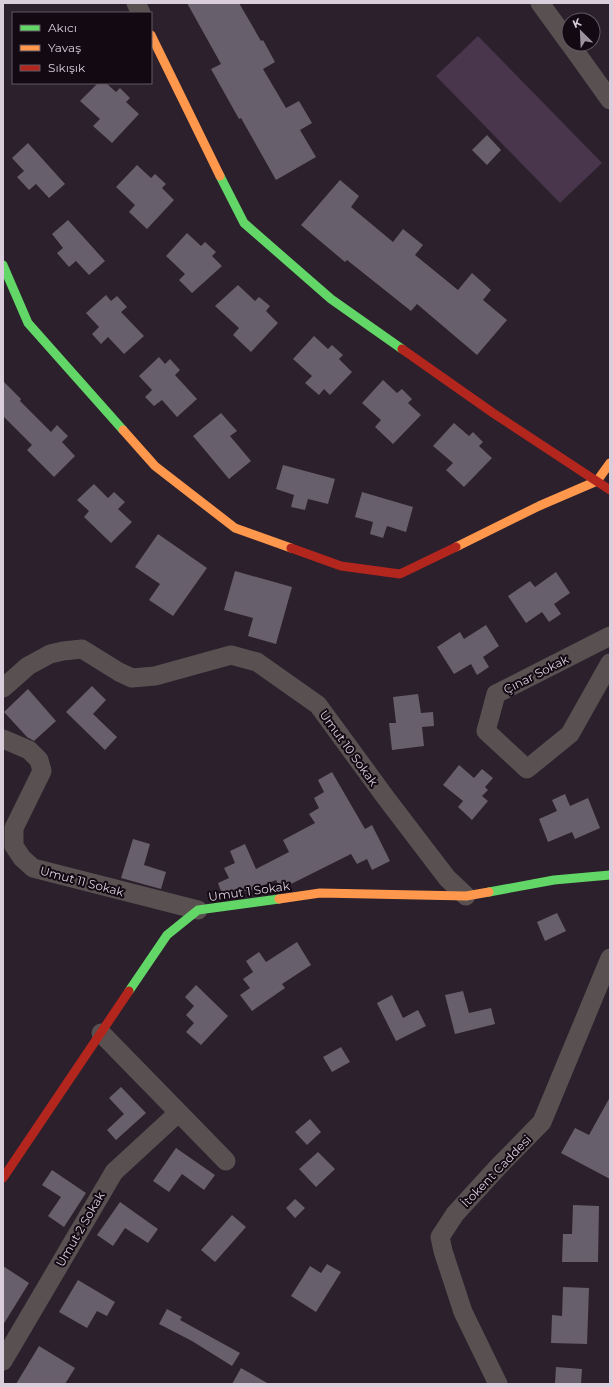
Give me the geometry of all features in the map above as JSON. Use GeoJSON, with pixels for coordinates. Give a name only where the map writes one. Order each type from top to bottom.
{"type":"FeatureCollection","features":[{"type":"Feature","properties":{"kind":"street"},"geometry":{"type":"LineString","coordinates":[[136,3],[140,12]]}},
{"type":"Feature","properties":{"kind":"street"},"geometry":{"type":"LineString","coordinates":[[540,3],[561,32]]}},
{"type":"Feature","properties":{"kind":"street"},"geometry":{"type":"LineString","coordinates":[[152,37],[244,223],[331,299],[493,413],[610,490]]}},
{"type":"Feature","properties":{"kind":"street"},"geometry":{"type":"LineString","coordinates":[[575,52],[610,100]]}},
{"type":"Feature","properties":{"kind":"street"},"geometry":{"type":"LineString","coordinates":[[3,265],[28,323],[155,466],[235,528],[341,566],[400,574],[539,506],[597,482],[610,462]]}},
{"type":"Feature","properties":{"kind":"street","name":"Çınar Sokak"},"geometry":{"type":"LineString","coordinates":[[610,636],[496,694],[486,731],[527,769],[570,734],[610,663]]}},
{"type":"Feature","properties":{"kind":"street","name":"Umut 10 Sokak"},"geometry":{"type":"LineString","coordinates":[[3,688],[28,666],[50,654],[70,650],[82,649],[119,672],[132,678],[155,676],[231,656],[257,662],[318,705],[447,878],[466,896]]}},
{"type":"Feature","properties":{"kind":"street","name":"Umut 11 Sokak"},"geometry":{"type":"LineString","coordinates":[[3,739],[29,750],[39,760],[42,771],[14,828],[14,846],[22,858],[33,868],[198,910]]}},
{"type":"Feature","properties":{"kind":"street","name":"Umut 1 Sokak"},"geometry":{"type":"LineString","coordinates":[[3,1178],[167,935],[198,910],[320,892],[466,896],[554,880],[610,875]]}},
{"type":"Feature","properties":{"kind":"street","name":"İtokent Caddesi"},"geometry":{"type":"LineString","coordinates":[[498,1384],[463,1312],[443,1251],[440,1237],[455,1214],[542,1122],[610,958]]}},
{"type":"Feature","properties":{"kind":"street"},"geometry":{"type":"LineString","coordinates":[[101,1033],[226,1161]]}},
{"type":"Feature","properties":{"kind":"street","name":"Umut 2 Sokak"},"geometry":{"type":"LineString","coordinates":[[3,1362],[114,1172],[178,1113]]}},
{"type":"Feature","properties":{"kind":"shaded area"},"geometry":{"type":"Polygon","coordinates":[[[478,36],[602,163],[560,203],[436,76],[478,36]]]}},
{"type":"Feature","properties":{"kind":"building"},"geometry":{"type":"Polygon","coordinates":[[[187,3],[239,3],[261,41],[263,40],[275,62],[263,69],[286,108],[299,101],[312,123],[300,130],[316,157],[276,180],[211,69],[221,64],[187,3]]]}},
{"type":"Feature","properties":{"kind":"building"},"geometry":{"type":"Polygon","coordinates":[[[97,84],[107,84],[116,92],[120,88],[130,98],[126,102],[139,114],[112,143],[93,126],[100,119],[80,101],[97,84]]]}},
{"type":"Feature","properties":{"kind":"building"},"geometry":{"type":"Polygon","coordinates":[[[487,135],[501,150],[487,165],[472,150],[487,135]]]}},
{"type":"Feature","properties":{"kind":"building"},"geometry":{"type":"Polygon","coordinates":[[[28,143],[65,184],[49,198],[36,184],[29,190],[17,177],[24,171],[12,158],[28,143]]]}},
{"type":"Feature","properties":{"kind":"building"},"geometry":{"type":"Polygon","coordinates":[[[137,165],[151,178],[155,174],[166,184],[162,188],[174,200],[147,229],[129,212],[135,205],[116,187],[137,165]]]}},
{"type":"Feature","properties":{"kind":"building"},"geometry":{"type":"Polygon","coordinates":[[[340,180],[359,196],[351,207],[393,242],[403,229],[423,245],[415,255],[458,290],[472,273],[491,290],[483,300],[507,320],[477,355],[417,304],[411,311],[347,260],[345,262],[301,225],[340,180]]]}},
{"type":"Feature","properties":{"kind":"building"},"geometry":{"type":"Polygon","coordinates":[[[68,220],[105,261],[89,275],[76,261],[69,267],[57,253],[63,248],[52,234],[68,220]]]}},
{"type":"Feature","properties":{"kind":"building"},"geometry":{"type":"Polygon","coordinates":[[[187,233],[201,246],[205,242],[216,252],[212,256],[222,266],[192,293],[179,280],[185,274],[166,256],[187,233]]]}},
{"type":"Feature","properties":{"kind":"building"},"geometry":{"type":"Polygon","coordinates":[[[238,285],[255,301],[259,297],[270,306],[266,311],[278,323],[251,352],[233,335],[239,328],[215,306],[238,285]]]}},
{"type":"Feature","properties":{"kind":"building"},"geometry":{"type":"Polygon","coordinates":[[[106,295],[111,301],[117,296],[127,307],[121,312],[144,336],[124,354],[108,337],[101,344],[92,334],[99,327],[86,313],[106,295]]]}},
{"type":"Feature","properties":{"kind":"building"},"geometry":{"type":"Polygon","coordinates":[[[314,336],[328,349],[332,345],[343,355],[339,359],[352,372],[330,395],[324,389],[319,395],[305,383],[312,376],[293,359],[314,336]]]}},
{"type":"Feature","properties":{"kind":"building"},"geometry":{"type":"Polygon","coordinates":[[[159,357],[165,364],[170,359],[180,370],[175,375],[197,399],[177,417],[162,400],[154,406],[145,397],[152,390],[139,376],[159,357]]]}},
{"type":"Feature","properties":{"kind":"building"},"geometry":{"type":"Polygon","coordinates":[[[383,380],[397,393],[402,389],[412,399],[408,403],[421,415],[393,444],[375,427],[381,420],[362,403],[383,380]]]}},
{"type":"Feature","properties":{"kind":"building"},"geometry":{"type":"Polygon","coordinates":[[[3,381],[21,399],[20,401],[51,432],[57,425],[68,436],[62,442],[75,456],[54,477],[27,450],[32,445],[3,416],[3,381]]]}},
{"type":"Feature","properties":{"kind":"building"},"geometry":{"type":"Polygon","coordinates":[[[221,413],[237,431],[230,436],[251,461],[229,479],[193,436],[221,413]]]}},
{"type":"Feature","properties":{"kind":"building"},"geometry":{"type":"Polygon","coordinates":[[[454,423],[469,436],[473,432],[483,442],[479,446],[492,458],[464,487],[446,470],[453,463],[433,446],[454,423]]]}},
{"type":"Feature","properties":{"kind":"building"},"geometry":{"type":"Polygon","coordinates":[[[283,465],[335,479],[328,504],[308,499],[305,510],[291,507],[294,495],[276,489],[283,465]]]}},
{"type":"Feature","properties":{"kind":"building"},"geometry":{"type":"Polygon","coordinates":[[[94,484],[108,498],[114,492],[125,502],[118,509],[132,522],[111,543],[84,517],[89,511],[77,500],[94,484]]]}},
{"type":"Feature","properties":{"kind":"building"},"geometry":{"type":"Polygon","coordinates":[[[362,492],[413,507],[406,532],[387,526],[383,538],[370,534],[373,522],[355,517],[362,492]]]}},
{"type":"Feature","properties":{"kind":"building"},"geometry":{"type":"Polygon","coordinates":[[[158,534],[207,568],[173,616],[149,600],[160,584],[135,567],[158,534]]]}},
{"type":"Feature","properties":{"kind":"building"},"geometry":{"type":"Polygon","coordinates":[[[235,571],[292,587],[276,644],[248,636],[253,618],[224,610],[235,571]]]}},
{"type":"Feature","properties":{"kind":"building"},"geometry":{"type":"Polygon","coordinates":[[[556,572],[570,593],[554,604],[561,614],[549,622],[542,612],[526,623],[508,596],[530,581],[535,587],[556,572]]]}},
{"type":"Feature","properties":{"kind":"building"},"geometry":{"type":"Polygon","coordinates":[[[486,625],[499,646],[483,657],[489,667],[477,675],[471,664],[454,674],[437,647],[460,632],[464,639],[486,625]]]}},
{"type":"Feature","properties":{"kind":"building"},"geometry":{"type":"Polygon","coordinates":[[[92,686],[106,700],[93,714],[117,737],[105,750],[66,712],[92,686]]]}},
{"type":"Feature","properties":{"kind":"building"},"geometry":{"type":"Polygon","coordinates":[[[28,689],[56,721],[34,741],[27,737],[4,712],[28,689]]]}},
{"type":"Feature","properties":{"kind":"building"},"geometry":{"type":"Polygon","coordinates":[[[418,694],[421,713],[433,712],[434,726],[422,727],[424,746],[392,750],[389,723],[396,723],[393,697],[418,694]]]}},
{"type":"Feature","properties":{"kind":"building"},"geometry":{"type":"Polygon","coordinates":[[[459,765],[474,778],[482,769],[493,778],[485,787],[488,790],[482,796],[488,801],[472,820],[458,807],[463,801],[443,785],[459,765]]]}},
{"type":"Feature","properties":{"kind":"building"},"geometry":{"type":"Polygon","coordinates":[[[332,772],[365,829],[372,825],[390,861],[372,870],[367,859],[357,864],[351,854],[291,884],[279,886],[276,880],[252,890],[222,894],[218,883],[229,878],[224,868],[235,863],[230,851],[245,844],[256,869],[289,852],[283,840],[315,823],[309,814],[319,808],[314,798],[324,792],[318,780],[332,772]]]}},
{"type":"Feature","properties":{"kind":"building"},"geometry":{"type":"Polygon","coordinates":[[[565,794],[570,806],[588,798],[600,828],[575,839],[572,832],[548,842],[539,819],[557,811],[552,800],[565,794]]]}},
{"type":"Feature","properties":{"kind":"building"},"geometry":{"type":"Polygon","coordinates":[[[133,839],[150,844],[144,865],[166,872],[161,889],[121,878],[133,839]]]}},
{"type":"Feature","properties":{"kind":"building"},"geometry":{"type":"Polygon","coordinates":[[[557,913],[566,931],[545,941],[537,922],[557,913]]]}},
{"type":"Feature","properties":{"kind":"building"},"geometry":{"type":"Polygon","coordinates":[[[297,942],[311,965],[282,984],[285,988],[252,1011],[240,995],[250,988],[243,979],[253,972],[246,961],[259,952],[266,962],[297,942]]]}},
{"type":"Feature","properties":{"kind":"building"},"geometry":{"type":"Polygon","coordinates":[[[196,985],[228,1016],[201,1045],[186,1032],[194,1023],[186,1015],[194,1006],[185,997],[196,985]]]}},
{"type":"Feature","properties":{"kind":"building"},"geometry":{"type":"Polygon","coordinates":[[[463,991],[469,1013],[491,1008],[495,1024],[455,1034],[445,995],[463,991]]]}},
{"type":"Feature","properties":{"kind":"building"},"geometry":{"type":"Polygon","coordinates":[[[392,995],[403,1018],[418,1010],[426,1026],[396,1041],[377,1003],[392,995]]]}},
{"type":"Feature","properties":{"kind":"building"},"geometry":{"type":"Polygon","coordinates":[[[341,1047],[350,1062],[332,1072],[323,1057],[341,1047]]]}},
{"type":"Feature","properties":{"kind":"building"},"geometry":{"type":"Polygon","coordinates":[[[121,1087],[146,1113],[116,1140],[107,1130],[124,1114],[109,1098],[121,1087]]]}},
{"type":"Feature","properties":{"kind":"building"},"geometry":{"type":"Polygon","coordinates":[[[610,1097],[610,1179],[561,1153],[575,1128],[589,1135],[610,1097]]]}},
{"type":"Feature","properties":{"kind":"building"},"geometry":{"type":"Polygon","coordinates":[[[310,1119],[321,1132],[307,1145],[295,1132],[310,1119]]]}},
{"type":"Feature","properties":{"kind":"building"},"geometry":{"type":"Polygon","coordinates":[[[176,1148],[215,1175],[204,1190],[182,1174],[169,1192],[153,1181],[176,1148]]]}},
{"type":"Feature","properties":{"kind":"building"},"geometry":{"type":"Polygon","coordinates":[[[318,1152],[335,1169],[316,1187],[299,1169],[318,1152]]]}},
{"type":"Feature","properties":{"kind":"building"},"geometry":{"type":"Polygon","coordinates":[[[52,1170],[86,1193],[64,1227],[48,1216],[61,1197],[42,1185],[52,1170]]]}},
{"type":"Feature","properties":{"kind":"building"},"geometry":{"type":"Polygon","coordinates":[[[295,1199],[305,1208],[295,1218],[286,1208],[295,1199]]]}},
{"type":"Feature","properties":{"kind":"building"},"geometry":{"type":"Polygon","coordinates":[[[120,1202],[158,1229],[148,1243],[125,1228],[113,1246],[97,1235],[120,1202]]]}},
{"type":"Feature","properties":{"kind":"building"},"geometry":{"type":"Polygon","coordinates":[[[573,1205],[599,1206],[598,1262],[562,1262],[563,1234],[572,1234],[573,1205]]]}},
{"type":"Feature","properties":{"kind":"building"},"geometry":{"type":"Polygon","coordinates":[[[232,1215],[246,1227],[215,1262],[201,1250],[232,1215]]]}},
{"type":"Feature","properties":{"kind":"building"},"geometry":{"type":"Polygon","coordinates":[[[327,1264],[341,1272],[316,1312],[291,1296],[310,1266],[321,1273],[327,1264]]]}},
{"type":"Feature","properties":{"kind":"building"},"geometry":{"type":"Polygon","coordinates":[[[3,1266],[29,1283],[3,1325],[3,1266]]]}},
{"type":"Feature","properties":{"kind":"building"},"geometry":{"type":"Polygon","coordinates":[[[78,1280],[115,1302],[107,1316],[97,1311],[87,1328],[59,1312],[78,1280]]]}},
{"type":"Feature","properties":{"kind":"building"},"geometry":{"type":"Polygon","coordinates":[[[563,1287],[589,1288],[587,1344],[551,1343],[552,1315],[562,1316],[563,1287]]]}},
{"type":"Feature","properties":{"kind":"building"},"geometry":{"type":"Polygon","coordinates":[[[167,1309],[182,1317],[180,1320],[240,1353],[232,1366],[192,1341],[159,1324],[167,1309]]]}},
{"type":"Feature","properties":{"kind":"building"},"geometry":{"type":"Polygon","coordinates":[[[39,1346],[75,1368],[65,1384],[16,1384],[39,1346]]]}},
{"type":"Feature","properties":{"kind":"building"},"geometry":{"type":"Polygon","coordinates":[[[556,1367],[582,1369],[581,1384],[555,1384],[556,1367]]]}},
{"type":"Feature","properties":{"kind":"building"},"geometry":{"type":"Polygon","coordinates":[[[241,1368],[269,1384],[232,1384],[241,1368]]]}},
{"type":"Feature","properties":{"kind":"traffic: fast"},"geometry":{"type":"LineString","coordinates":[[220,176],[244,223],[331,299],[402,349]]}},
{"type":"Feature","properties":{"kind":"traffic: fast"},"geometry":{"type":"LineString","coordinates":[[3,265],[28,323],[123,430]]}},
{"type":"Feature","properties":{"kind":"traffic: fast"},"geometry":{"type":"LineString","coordinates":[[489,892],[554,880],[610,875]]}},
{"type":"Feature","properties":{"kind":"traffic: fast"},"geometry":{"type":"LineString","coordinates":[[129,991],[167,935],[198,910],[279,899]]}},
{"type":"Feature","properties":{"kind":"traffic: slow"},"geometry":{"type":"LineString","coordinates":[[152,37],[220,176]]}},
{"type":"Feature","properties":{"kind":"traffic: slow"},"geometry":{"type":"LineString","coordinates":[[123,430],[155,466],[235,528],[291,548]]}},
{"type":"Feature","properties":{"kind":"traffic: slow"},"geometry":{"type":"LineString","coordinates":[[456,547],[539,506],[597,481],[610,463]]}},
{"type":"Feature","properties":{"kind":"traffic: slow"},"geometry":{"type":"LineString","coordinates":[[279,899],[320,893],[466,896],[489,892]]}},
{"type":"Feature","properties":{"kind":"traffic: jam"},"geometry":{"type":"LineString","coordinates":[[402,349],[493,413],[610,490]]}},
{"type":"Feature","properties":{"kind":"traffic: jam"},"geometry":{"type":"LineString","coordinates":[[291,548],[341,566],[400,574],[456,547]]}},
{"type":"Feature","properties":{"kind":"traffic: jam"},"geometry":{"type":"LineString","coordinates":[[3,1178],[129,991]]}}]}
